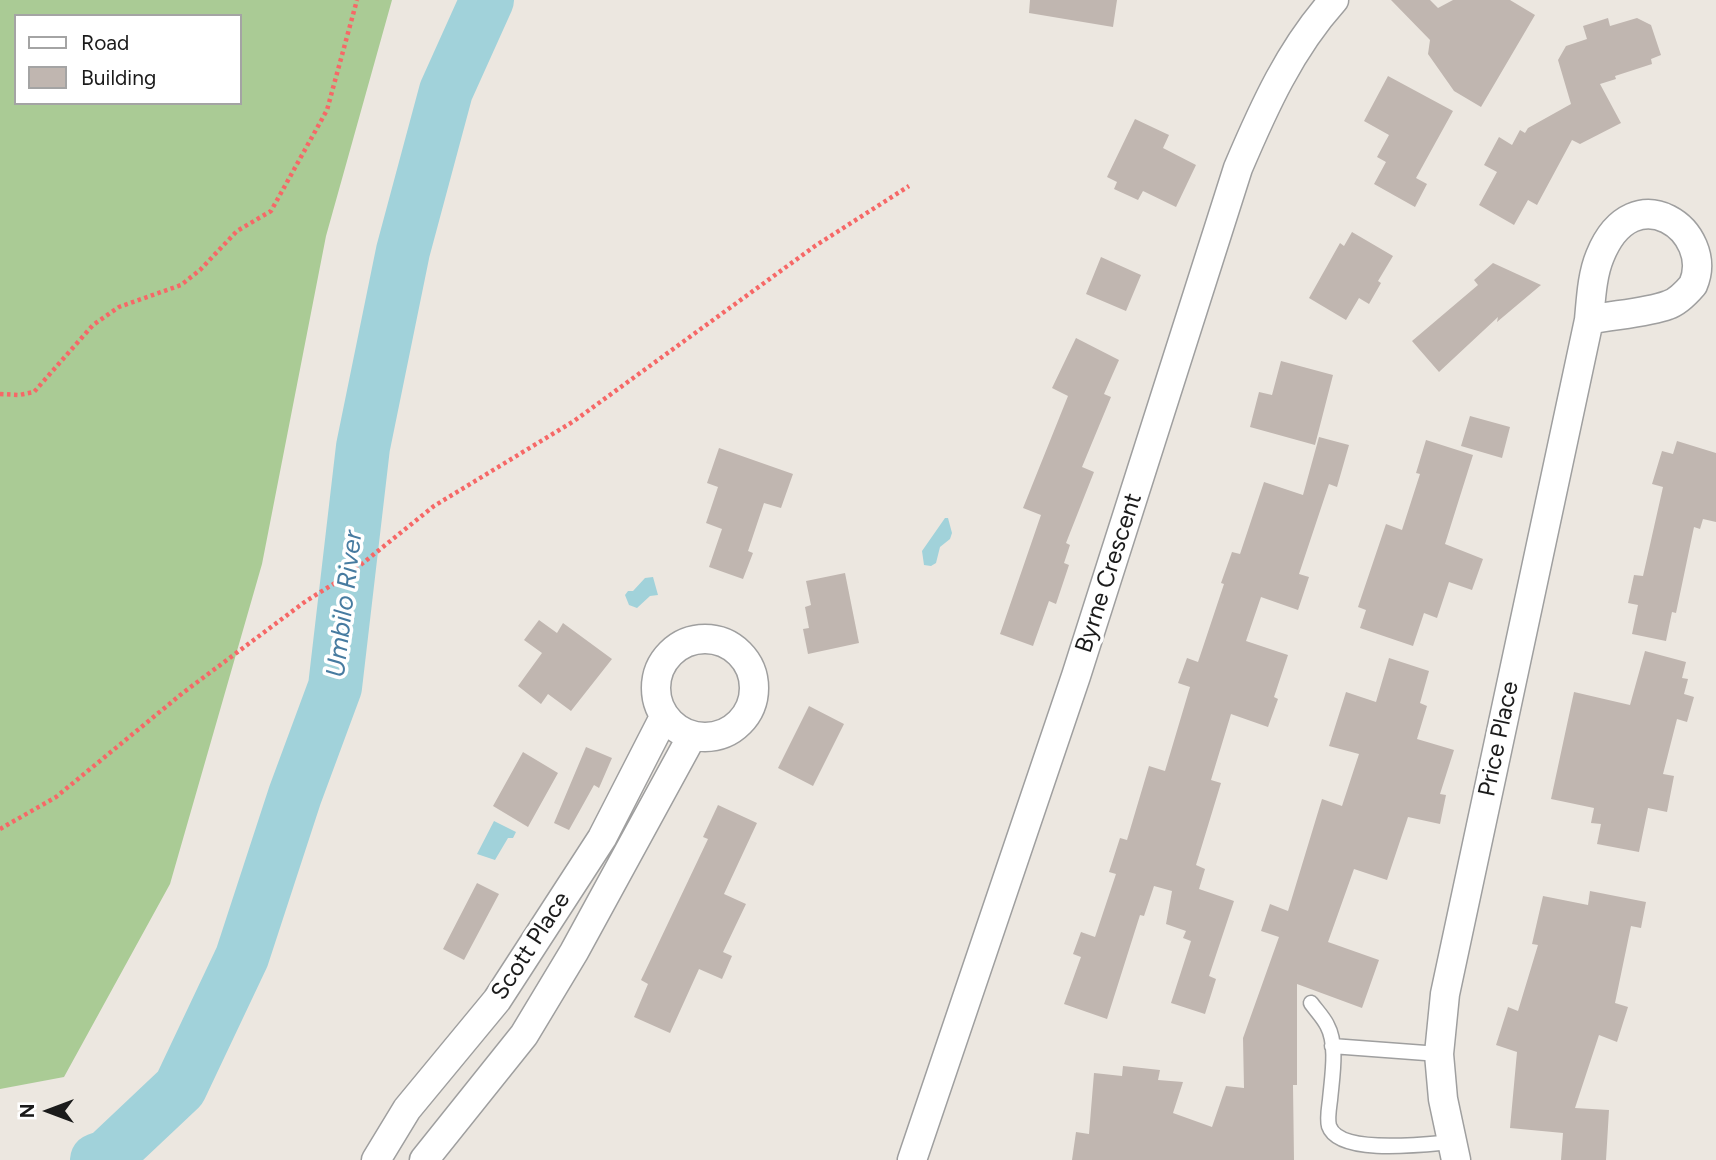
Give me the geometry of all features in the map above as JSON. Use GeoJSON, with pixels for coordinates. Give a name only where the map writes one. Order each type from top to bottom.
{"type":"FeatureCollection","features":[{"type":"Feature","properties":{"kind":"street","name":"Byrne Crescent"},"geometry":{"type":"LineString","coordinates":[[912,1160],[1080,663],[1238,168],[1271,91],[1292,55],[1334,0]]}},
{"type":"Feature","properties":{"kind":"street","name":"Price Place"},"geometry":{"type":"LineString","coordinates":[[1454,1151],[1443,1100],[1438,1054],[1445,994],[1589,320]]}},
{"type":"Feature","properties":{"kind":"street"},"geometry":{"type":"LineString","coordinates":[[712,639],[733,648],[748,665],[754,687],[749,709],[735,727],[715,737],[692,736],[672,725],[664,717],[656,695],[658,673],[670,653],[690,641],[712,639]]}},
{"type":"Feature","properties":{"kind":"street","name":"Scott Place"},"geometry":{"type":"LineString","coordinates":[[376,1160],[407,1109],[497,1000],[602,838],[664,717]]}},
{"type":"Feature","properties":{"kind":"street","name":"Scott Place"},"geometry":{"type":"LineString","coordinates":[[424,1160],[524,1035],[575,952],[692,736]]}},
{"type":"Feature","properties":{"kind":"street"},"geometry":{"type":"LineString","coordinates":[[602,838],[626,856]]}},
{"type":"Feature","properties":{"kind":"lane"},"geometry":{"type":"LineString","coordinates":[[1311,1003],[1328,1026],[1332,1046],[1328,1124],[1332,1133],[1360,1144],[1454,1151]]}},
{"type":"Feature","properties":{"kind":"lane"},"geometry":{"type":"LineString","coordinates":[[1332,1046],[1438,1054]]}},
{"type":"Feature","properties":{"kind":"path"},"geometry":{"type":"LineString","coordinates":[[0,394],[19,395],[34,392],[93,325],[119,307],[181,285],[200,270],[237,231],[271,211],[327,110],[357,0]]}},
{"type":"Feature","properties":{"kind":"path"},"geometry":{"type":"LineString","coordinates":[[0,829],[56,797],[184,692],[306,601],[348,575],[434,506],[575,421],[815,246],[909,186]]}},
{"type":"Feature","properties":{"kind":"green space"},"geometry":{"type":"Polygon","coordinates":[[[0,0],[392,0],[326,236],[262,564],[170,884],[64,1077],[0,1089],[0,0]]]}},
{"type":"Feature","properties":{"kind":"water"},"geometry":{"type":"Polygon","coordinates":[[[945,518],[948,518],[952,533],[950,539],[940,547],[936,563],[931,566],[924,565],[922,551],[945,518]]]}},
{"type":"Feature","properties":{"kind":"water"},"geometry":{"type":"Polygon","coordinates":[[[653,577],[658,595],[650,596],[637,608],[629,605],[625,595],[628,591],[633,591],[645,578],[653,577]]]}},
{"type":"Feature","properties":{"kind":"water"},"geometry":{"type":"Polygon","coordinates":[[[494,821],[516,832],[513,838],[508,838],[495,860],[477,854],[494,821]]]}},
{"type":"Feature","properties":{"kind":"building"},"geometry":{"type":"Polygon","coordinates":[[[1030,0],[1117,0],[1113,27],[1029,13],[1030,0]]]}},
{"type":"Feature","properties":{"kind":"building"},"geometry":{"type":"Polygon","coordinates":[[[1391,0],[1430,0],[1438,8],[1453,0],[1510,0],[1535,15],[1481,107],[1454,91],[1428,54],[1430,40],[1391,0]]]}},
{"type":"Feature","properties":{"kind":"building"},"geometry":{"type":"Polygon","coordinates":[[[1608,18],[1610,26],[1637,18],[1651,25],[1661,55],[1651,59],[1652,64],[1600,84],[1621,123],[1580,144],[1572,140],[1537,205],[1528,200],[1514,225],[1479,205],[1497,172],[1484,165],[1499,137],[1512,145],[1520,130],[1525,133],[1528,128],[1571,104],[1558,60],[1566,46],[1587,39],[1583,26],[1608,18]]]}},
{"type":"Feature","properties":{"kind":"building"},"geometry":{"type":"Polygon","coordinates":[[[1388,76],[1453,111],[1416,178],[1427,184],[1415,207],[1374,184],[1386,162],[1377,157],[1389,135],[1364,121],[1388,76]]]}},
{"type":"Feature","properties":{"kind":"building"},"geometry":{"type":"Polygon","coordinates":[[[1135,119],[1169,135],[1163,148],[1196,165],[1176,207],[1143,191],[1138,200],[1114,189],[1117,182],[1107,177],[1135,119]]]}},
{"type":"Feature","properties":{"kind":"building"},"geometry":{"type":"Polygon","coordinates":[[[1352,232],[1393,256],[1378,281],[1381,283],[1369,304],[1359,298],[1346,320],[1309,298],[1340,243],[1344,246],[1352,232]]]}},
{"type":"Feature","properties":{"kind":"building"},"geometry":{"type":"Polygon","coordinates":[[[1101,257],[1141,275],[1126,311],[1086,294],[1101,257]]]}},
{"type":"Feature","properties":{"kind":"building"},"geometry":{"type":"Polygon","coordinates":[[[1493,263],[1541,285],[1497,322],[1498,317],[1439,372],[1412,341],[1478,285],[1474,280],[1493,263]]]}},
{"type":"Feature","properties":{"kind":"building"},"geometry":{"type":"Polygon","coordinates":[[[1076,338],[1119,360],[1104,394],[1111,397],[1082,467],[1094,472],[1066,543],[1070,545],[1064,563],[1069,565],[1056,604],[1049,601],[1033,646],[1000,634],[1041,515],[1023,508],[1068,396],[1052,388],[1076,338]]]}},
{"type":"Feature","properties":{"kind":"building"},"geometry":{"type":"Polygon","coordinates":[[[1281,361],[1333,375],[1315,445],[1250,427],[1259,392],[1272,395],[1281,361]]]}},
{"type":"Feature","properties":{"kind":"building"},"geometry":{"type":"Polygon","coordinates":[[[1470,416],[1510,427],[1502,458],[1461,446],[1470,416]]]}},
{"type":"Feature","properties":{"kind":"building"},"geometry":{"type":"Polygon","coordinates":[[[1319,437],[1349,445],[1337,487],[1329,484],[1299,574],[1309,577],[1298,610],[1261,597],[1246,641],[1288,655],[1274,697],[1278,699],[1268,727],[1231,714],[1211,780],[1221,783],[1196,865],[1205,869],[1199,889],[1234,901],[1209,976],[1216,979],[1205,1014],[1171,1003],[1191,941],[1183,938],[1186,931],[1166,924],[1172,891],[1154,886],[1144,916],[1140,915],[1107,1019],[1064,1004],[1081,957],[1073,954],[1081,932],[1095,937],[1116,874],[1109,872],[1120,838],[1127,840],[1149,766],[1165,771],[1190,687],[1178,683],[1187,658],[1198,662],[1232,552],[1240,554],[1264,482],[1303,495],[1319,437]]]}},
{"type":"Feature","properties":{"kind":"building"},"geometry":{"type":"Polygon","coordinates":[[[1426,440],[1473,455],[1445,544],[1483,559],[1472,590],[1449,582],[1437,618],[1424,613],[1413,646],[1360,628],[1366,610],[1358,607],[1386,524],[1402,530],[1420,474],[1416,473],[1426,440]]]}},
{"type":"Feature","properties":{"kind":"building"},"geometry":{"type":"Polygon","coordinates":[[[1677,441],[1716,453],[1716,522],[1703,519],[1700,529],[1694,527],[1676,613],[1672,612],[1666,641],[1632,634],[1638,605],[1628,603],[1634,575],[1643,576],[1663,487],[1652,484],[1662,451],[1673,454],[1677,441]]]}},
{"type":"Feature","properties":{"kind":"building"},"geometry":{"type":"Polygon","coordinates":[[[719,448],[793,474],[781,508],[764,503],[748,551],[753,553],[743,579],[709,567],[722,529],[706,523],[718,487],[707,483],[719,448]]]}},
{"type":"Feature","properties":{"kind":"building"},"geometry":{"type":"Polygon","coordinates":[[[845,573],[859,643],[808,654],[803,629],[809,628],[805,607],[811,605],[806,581],[845,573]]]}},
{"type":"Feature","properties":{"kind":"building"},"geometry":{"type":"Polygon","coordinates":[[[539,620],[557,633],[563,623],[612,659],[571,711],[548,694],[541,704],[518,686],[542,653],[524,640],[539,620]]]}},
{"type":"Feature","properties":{"kind":"building"},"geometry":{"type":"Polygon","coordinates":[[[1645,651],[1686,662],[1682,678],[1688,679],[1684,694],[1694,697],[1687,722],[1677,719],[1663,774],[1674,776],[1667,812],[1648,808],[1639,852],[1597,844],[1601,824],[1591,823],[1594,808],[1551,799],[1574,692],[1630,705],[1645,651]]]}},
{"type":"Feature","properties":{"kind":"building"},"geometry":{"type":"Polygon","coordinates":[[[1389,658],[1429,671],[1420,703],[1427,706],[1417,739],[1454,750],[1440,794],[1446,795],[1440,824],[1408,817],[1387,880],[1354,869],[1328,942],[1379,960],[1362,1008],[1297,984],[1297,1085],[1293,1085],[1294,1160],[1072,1160],[1076,1132],[1089,1134],[1094,1073],[1122,1076],[1123,1066],[1160,1070],[1158,1080],[1183,1082],[1173,1113],[1212,1127],[1226,1086],[1244,1088],[1243,1038],[1279,937],[1261,931],[1270,904],[1288,911],[1322,799],[1342,806],[1359,754],[1329,746],[1346,692],[1376,702],[1389,658]]]}},
{"type":"Feature","properties":{"kind":"building"},"geometry":{"type":"Polygon","coordinates":[[[809,706],[844,724],[813,786],[778,768],[809,706]]]}},
{"type":"Feature","properties":{"kind":"building"},"geometry":{"type":"Polygon","coordinates":[[[586,747],[612,758],[599,788],[594,785],[569,830],[554,823],[586,747]]]}},
{"type":"Feature","properties":{"kind":"building"},"geometry":{"type":"Polygon","coordinates":[[[523,752],[558,773],[528,827],[493,806],[523,752]]]}},
{"type":"Feature","properties":{"kind":"building"},"geometry":{"type":"Polygon","coordinates":[[[718,805],[757,823],[724,894],[746,904],[723,952],[732,956],[722,979],[699,969],[670,1033],[634,1017],[648,984],[641,980],[708,839],[703,837],[718,805]]]}},
{"type":"Feature","properties":{"kind":"building"},"geometry":{"type":"Polygon","coordinates":[[[477,883],[499,894],[464,960],[443,949],[477,883]]]}},
{"type":"Feature","properties":{"kind":"building"},"geometry":{"type":"Polygon","coordinates":[[[1590,891],[1646,902],[1641,928],[1631,926],[1615,1003],[1628,1007],[1617,1042],[1599,1035],[1575,1108],[1609,1110],[1606,1160],[1561,1160],[1563,1133],[1510,1128],[1517,1052],[1496,1045],[1508,1007],[1518,1011],[1538,945],[1532,944],[1543,896],[1588,905],[1590,891]]]}},
{"type":"Feature","properties":{"kind":"waterway","name":"Umbilo River"},"geometry":{"type":"LineString","coordinates":[[97,1160],[108,1156],[180,1088],[242,957],[295,795],[335,687],[363,447],[403,251],[446,91],[487,0]]}}]}
